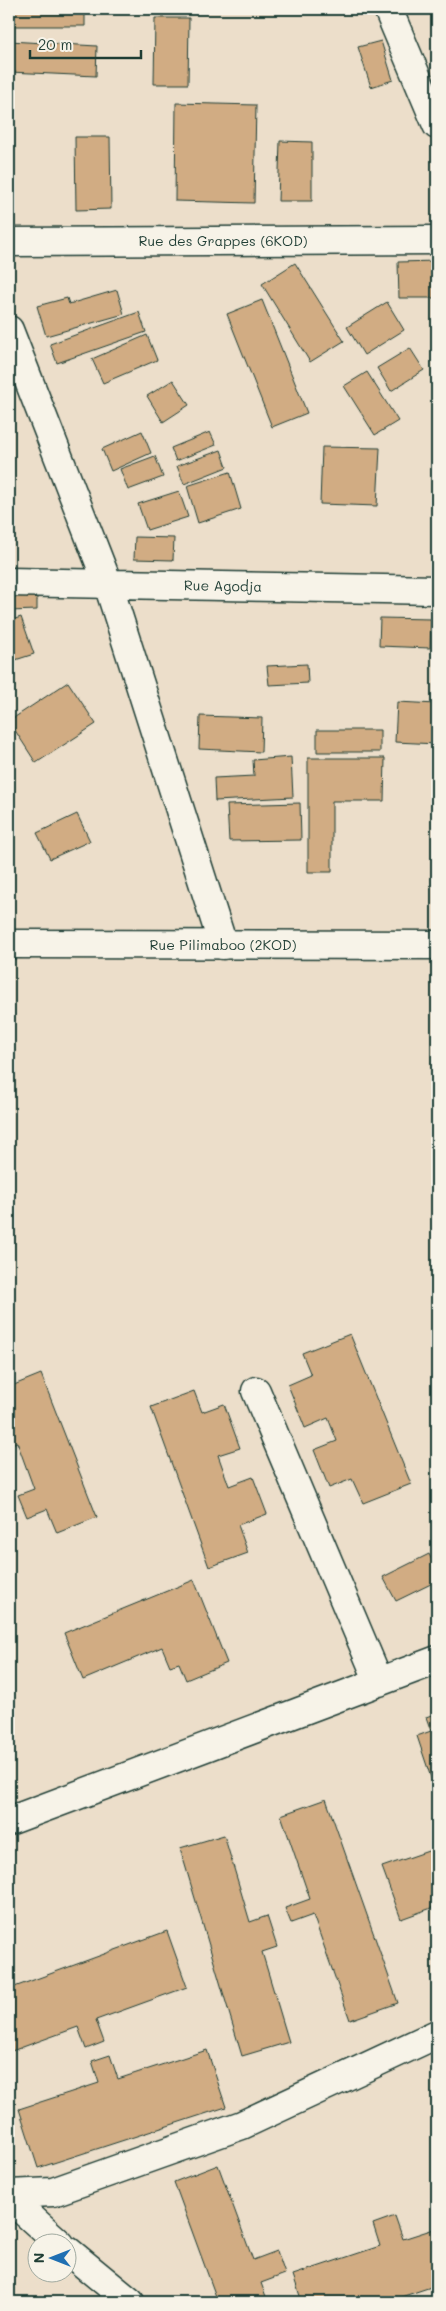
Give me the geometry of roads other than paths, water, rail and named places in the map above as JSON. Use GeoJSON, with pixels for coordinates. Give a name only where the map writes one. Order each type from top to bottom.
{"type":"FeatureCollection","features":[{"type":"Feature","properties":{"kind":"street"},"geometry":{"type":"LineString","coordinates":[[388,9],[437,125]]}},
{"type":"Feature","properties":{"kind":"street","name":"Rue des Grappes (6KOD)"},"geometry":{"type":"LineString","coordinates":[[9,242],[437,240]]}},
{"type":"Feature","properties":{"kind":"street"},"geometry":{"type":"LineString","coordinates":[[9,330],[108,584],[223,945]]}},
{"type":"Feature","properties":{"kind":"street","name":"Rue Agodja"},"geometry":{"type":"LineString","coordinates":[[9,582],[437,590]]}},
{"type":"Feature","properties":{"kind":"street","name":"Rue Pilimaboo (2KOD)"},"geometry":{"type":"LineString","coordinates":[[9,944],[437,945]]}},
{"type":"Feature","properties":{"kind":"street"},"geometry":{"type":"LineString","coordinates":[[256,1391],[378,1682]]}},
{"type":"Feature","properties":{"kind":"street"},"geometry":{"type":"LineString","coordinates":[[9,1821],[437,1660]]}},
{"type":"Feature","properties":{"kind":"street"},"geometry":{"type":"LineString","coordinates":[[9,2194],[54,2192],[242,2125],[437,2034]]}},
{"type":"Feature","properties":{"kind":"street"},"geometry":{"type":"LineString","coordinates":[[9,2198],[49,2234]]}},
{"type":"Feature","properties":{"kind":"street"},"geometry":{"type":"LineString","coordinates":[[78,2259],[130,2302]]}}]}
